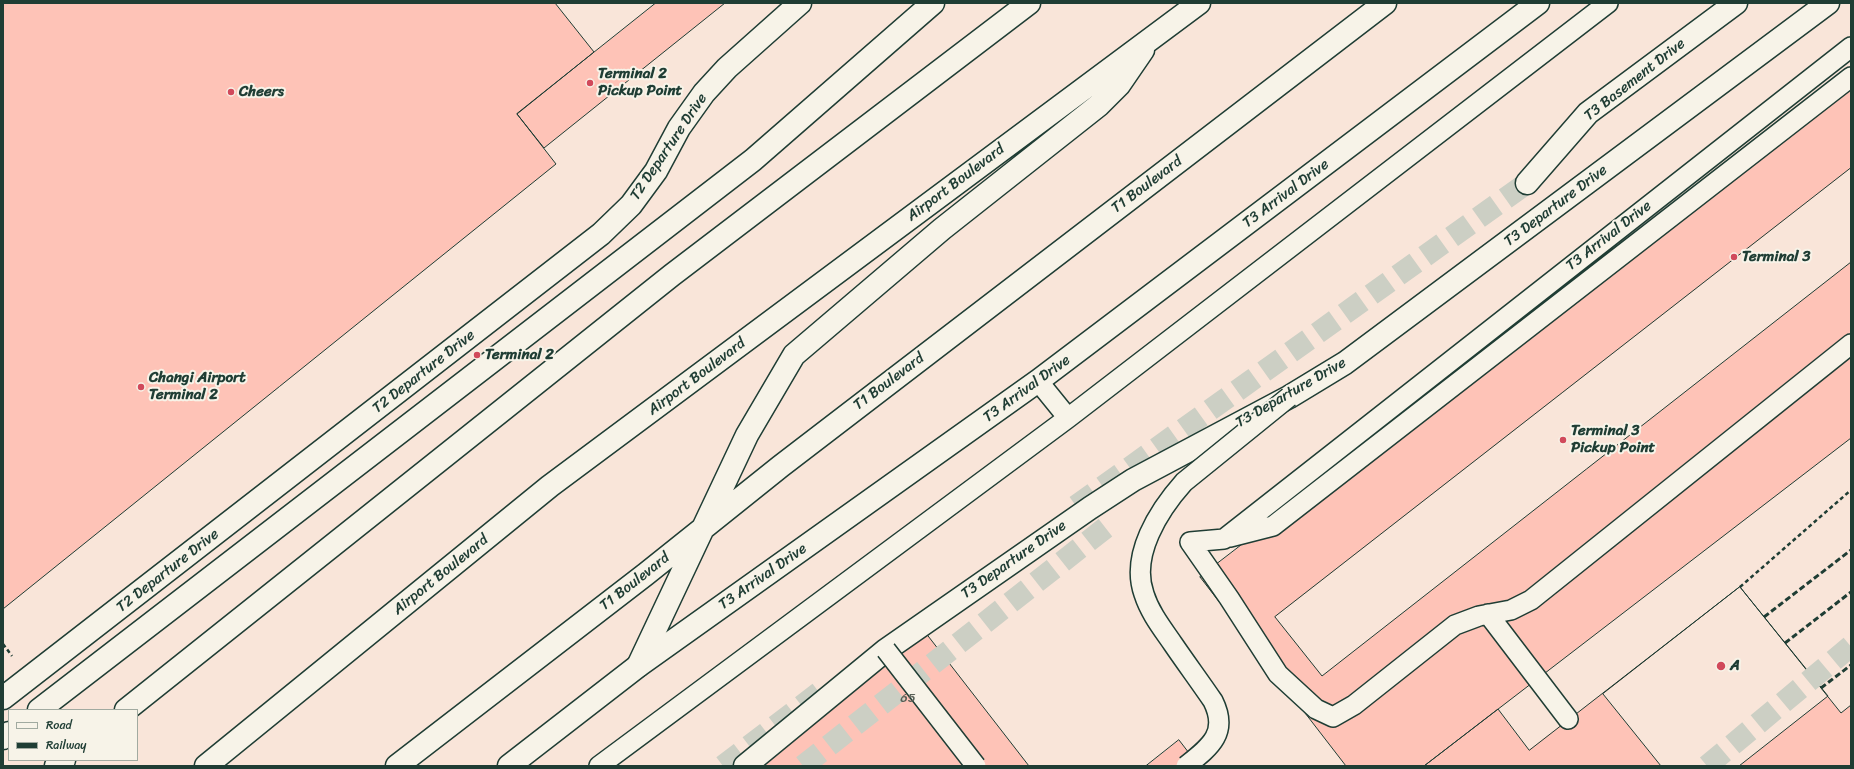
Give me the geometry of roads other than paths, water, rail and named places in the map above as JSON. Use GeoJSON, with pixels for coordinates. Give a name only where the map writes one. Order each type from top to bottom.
{"type":"FeatureCollection","features":[{"type":"Feature","properties":{"kind":"main road","name":"T2 Departure Drive"},"geometry":{"type":"LineString","coordinates":[[3,698],[602,234],[631,204],[656,171],[679,128],[704,93],[727,68],[800,3]]}},
{"type":"Feature","properties":{"kind":"main road"},"geometry":{"type":"LineString","coordinates":[[40,709],[753,160],[933,3]]}},
{"type":"Feature","properties":{"kind":"main road"},"geometry":{"type":"LineString","coordinates":[[127,709],[672,275],[1029,3]]}},
{"type":"Feature","properties":{"kind":"main road","name":"Airport Boulevard"},"geometry":{"type":"LineString","coordinates":[[206,766],[550,486],[1199,3]]}},
{"type":"Feature","properties":{"kind":"main road","name":"T1 Boulevard"},"geometry":{"type":"LineString","coordinates":[[397,766],[640,578],[781,466],[1385,3]]}},
{"type":"Feature","properties":{"kind":"main road","name":"T3 Arrival Drive"},"geometry":{"type":"LineString","coordinates":[[509,766],[638,666],[1038,381],[1538,3]]}},
{"type":"Feature","properties":{"kind":"main road","name":"T3 Basement Drive"},"geometry":{"type":"LineString","coordinates":[[1527,183],[1588,113],[1736,3]]}},
{"type":"Feature","properties":{"kind":"main road","name":"T3 Departure Drive"},"geometry":{"type":"LineString","coordinates":[[745,766],[886,650],[1090,508],[1133,480],[1289,396],[1345,363],[1828,3]]}},
{"type":"Feature","properties":{"kind":"main road"},"geometry":{"type":"LineString","coordinates":[[638,666],[747,435],[794,355],[942,229],[1099,105],[1120,85],[1151,38]]}},
{"type":"Feature","properties":{"kind":"lane"},"geometry":{"type":"LineString","coordinates":[[599,766],[1068,418],[1608,3]]}},
{"type":"Feature","properties":{"kind":"lane","name":"T3 Arrival Drive"},"geometry":{"type":"LineString","coordinates":[[1224,538],[1851,47]]}},
{"type":"Feature","properties":{"kind":"lane"},"geometry":{"type":"LineString","coordinates":[[1851,77],[1273,526],[1224,538],[1190,542],[1229,598],[1278,674],[1316,710],[1333,717],[1354,705],[1455,626],[1488,614],[1511,610],[1531,600],[1851,344]]}},
{"type":"Feature","properties":{"kind":"lane"},"geometry":{"type":"LineString","coordinates":[[1038,381],[1068,418]]}},
{"type":"Feature","properties":{"kind":"lane"},"geometry":{"type":"LineString","coordinates":[[1186,766],[1202,754],[1213,741],[1220,728],[1219,713],[1213,701],[1152,614],[1143,593],[1140,572],[1145,548],[1152,525],[1169,498],[1184,482],[1289,396]]}},
{"type":"Feature","properties":{"kind":"lane"},"geometry":{"type":"LineString","coordinates":[[1488,614],[1568,719]]}},
{"type":"Feature","properties":{"kind":"lane"},"geometry":{"type":"LineString","coordinates":[[886,650],[976,766]]}},
{"type":"Feature","properties":{"kind":"tunnel"},"geometry":{"type":"LineString","coordinates":[[1076,506],[1527,183]]}},
{"type":"Feature","properties":{"kind":"tunnel"},"geometry":{"type":"LineString","coordinates":[[803,766],[1114,521]]}},
{"type":"Feature","properties":{"kind":"tunnel"},"geometry":{"type":"LineString","coordinates":[[1707,766],[1851,646]]}},
{"type":"Feature","properties":{"kind":"tunnel"},"geometry":{"type":"LineString","coordinates":[[723,766],[820,692]]}},
{"type":"Feature","properties":{"kind":"railway"},"geometry":{"type":"LineString","coordinates":[[1764,617],[1851,550]]}},
{"type":"Feature","properties":{"kind":"railway"},"geometry":{"type":"LineString","coordinates":[[1785,643],[1851,592]]}},
{"type":"Feature","properties":{"kind":"railway"},"geometry":{"type":"LineString","coordinates":[[1821,688],[1851,665]]}},
{"type":"Feature","properties":{"kind":"place","name":"Terminal 2 Pickup Point"},"geometry":{"type":"Point","coordinates":[590,83]}},
{"type":"Feature","properties":{"kind":"place","name":"Cheers"},"geometry":{"type":"Point","coordinates":[231,92]}},
{"type":"Feature","properties":{"kind":"place","name":"Terminal 3"},"geometry":{"type":"Point","coordinates":[1734,257]}},
{"type":"Feature","properties":{"kind":"place","name":"Terminal 2"},"geometry":{"type":"Point","coordinates":[477,355]}},
{"type":"Feature","properties":{"kind":"place","name":"Changi Airport Terminal 2"},"geometry":{"type":"Point","coordinates":[141,387]}},
{"type":"Feature","properties":{"kind":"place","name":"Terminal 3 Pickup Point"},"geometry":{"type":"Point","coordinates":[1563,440]}},
{"type":"Feature","properties":{"kind":"place","name":"A"},"geometry":{"type":"Point","coordinates":[1721,666]}}]}
